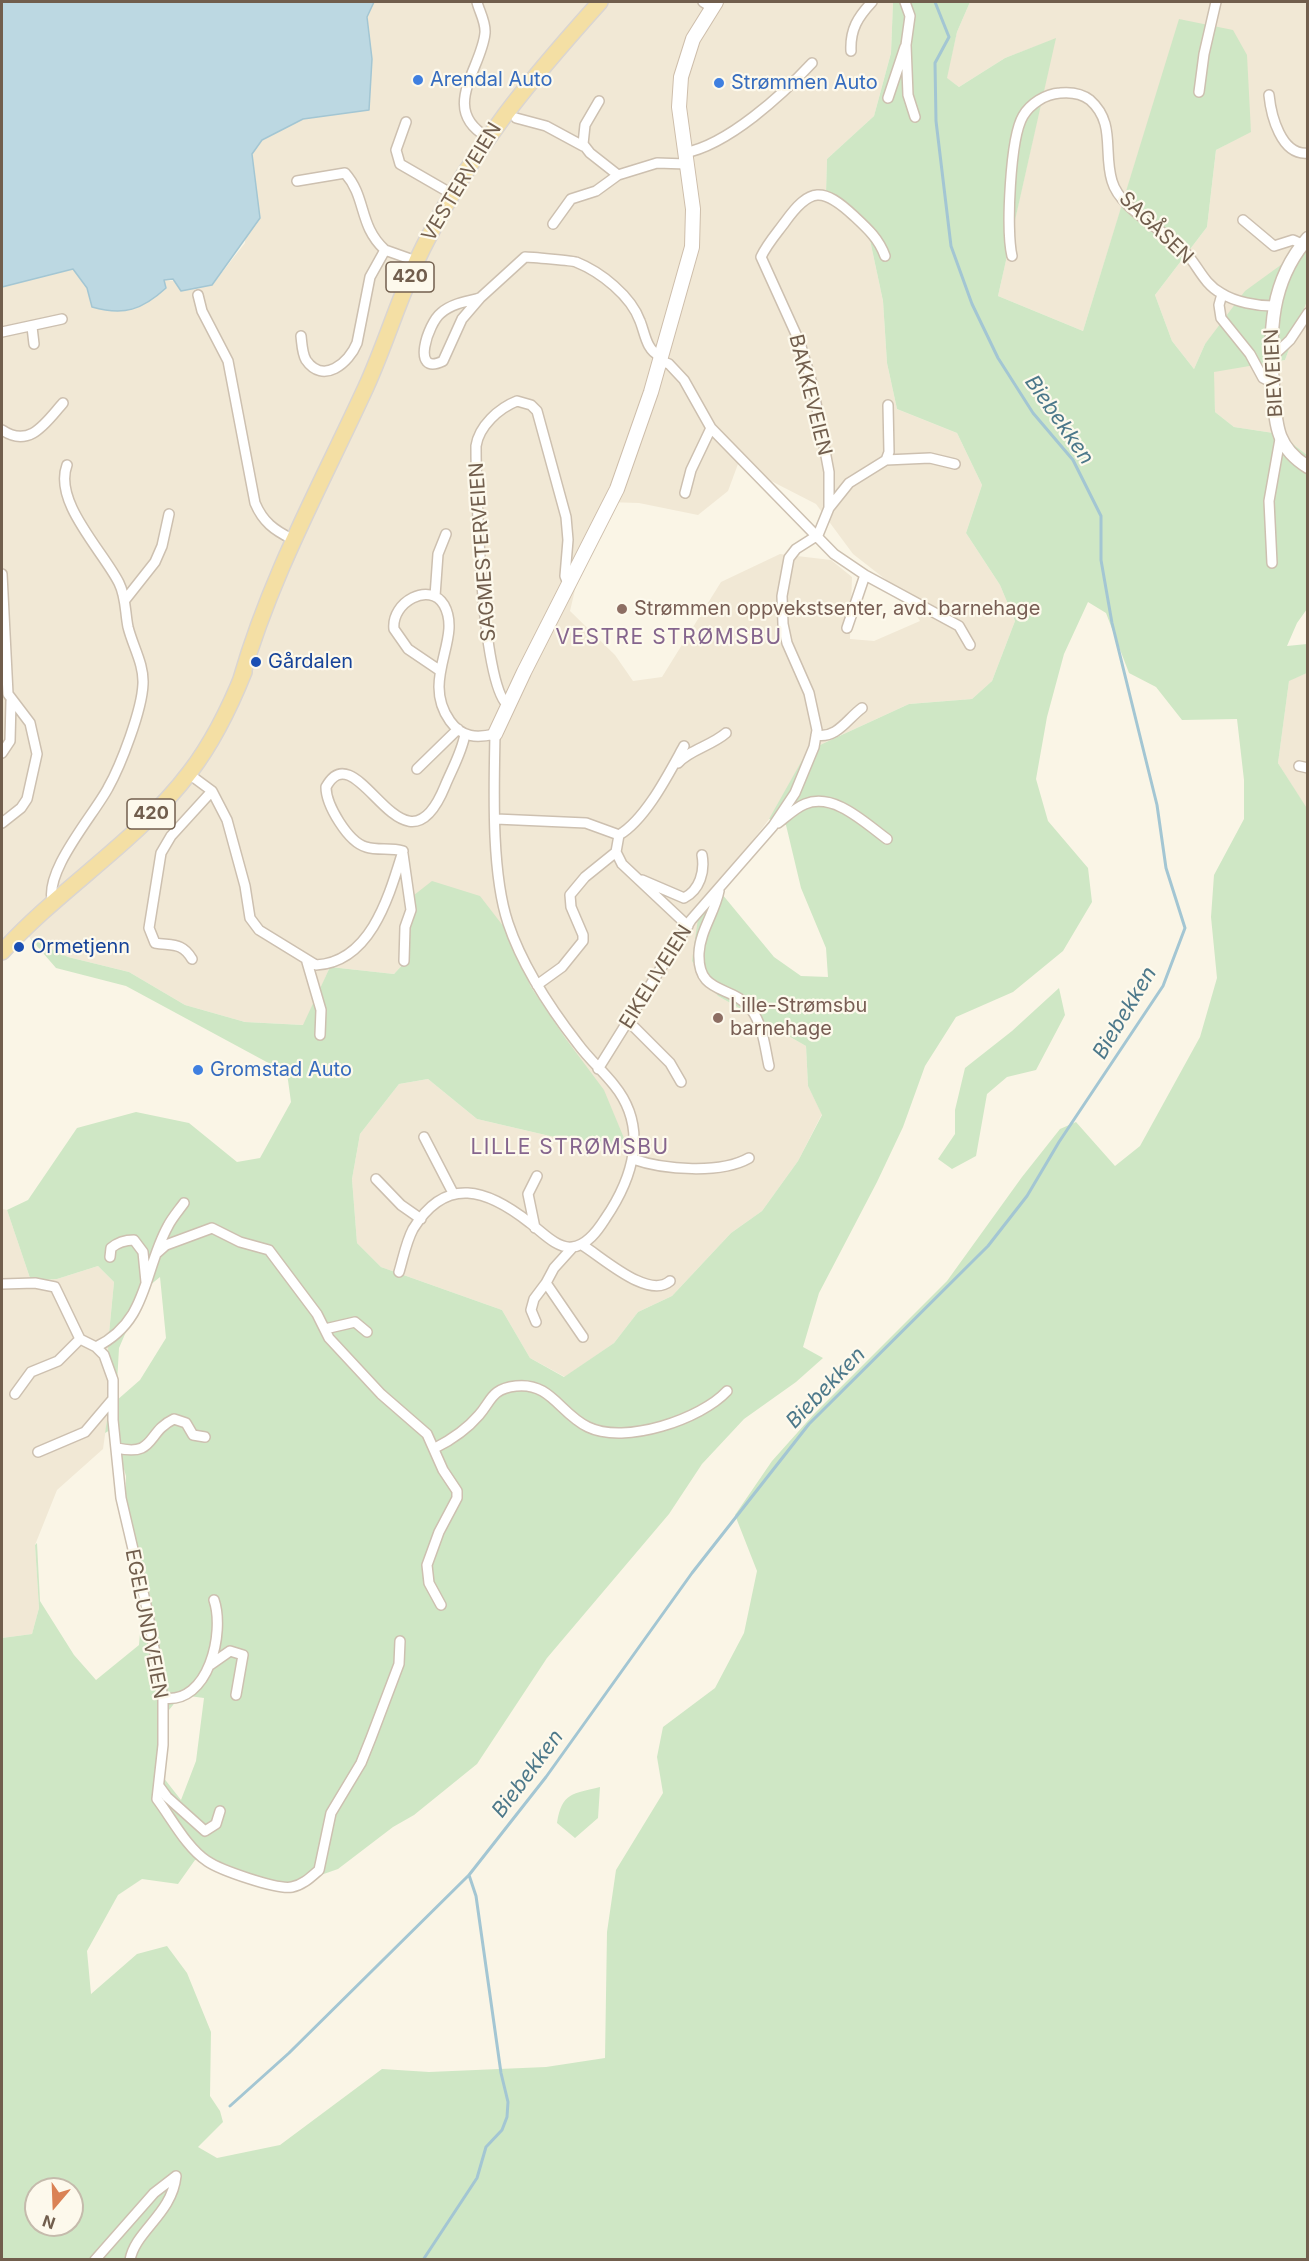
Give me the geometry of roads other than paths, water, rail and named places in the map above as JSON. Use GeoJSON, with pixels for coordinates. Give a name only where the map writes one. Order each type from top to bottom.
{"type":"FeatureCollection","features":[{"type":"Feature","properties":{"kind":"main road","name":"VESTERVEIEN"},"geometry":{"type":"LineString","coordinates":[[3,950],[144,821],[189,774],[220,724],[241,679],[260,634],[274,584],[292,539],[366,386],[416,261],[487,136],[531,79],[600,2]]}},
{"type":"Feature","properties":{"kind":"main road"},"geometry":{"type":"LineString","coordinates":[[495,734],[627,464],[651,392],[692,247],[693,210],[679,107],[681,77],[693,39],[710,3]]}},
{"type":"Feature","properties":{"kind":"street"},"geometry":{"type":"LineString","coordinates":[[477,2],[485,34],[466,86],[465,109],[474,126],[487,136]]}},
{"type":"Feature","properties":{"kind":"street"},"geometry":{"type":"LineString","coordinates":[[851,51],[850,35],[853,27],[872,2]]}},
{"type":"Feature","properties":{"kind":"street"},"geometry":{"type":"LineString","coordinates":[[905,2],[910,16],[906,45],[908,95],[915,117]]}},
{"type":"Feature","properties":{"kind":"street"},"geometry":{"type":"LineString","coordinates":[[1199,92],[1203,54],[1216,2]]}},
{"type":"Feature","properties":{"kind":"street"},"geometry":{"type":"LineString","coordinates":[[888,98],[906,45]]}},
{"type":"Feature","properties":{"kind":"street"},"geometry":{"type":"LineString","coordinates":[[553,224],[571,199],[596,191],[618,175],[657,163],[685,158],[751,119],[789,88],[813,63]]}},
{"type":"Feature","properties":{"kind":"street","name":"SAGÅSEN"},"geometry":{"type":"LineString","coordinates":[[1012,256],[1010,203],[1017,136],[1023,117],[1042,98],[1069,92],[1088,99],[1101,113],[1106,126],[1112,181],[1124,201],[1185,252],[1204,279]]}},
{"type":"Feature","properties":{"kind":"street"},"geometry":{"type":"LineString","coordinates":[[1269,95],[1272,116],[1287,144],[1296,151],[1308,153]]}},
{"type":"Feature","properties":{"kind":"street"},"geometry":{"type":"LineString","coordinates":[[584,146],[585,126],[599,101]]}},
{"type":"Feature","properties":{"kind":"street"},"geometry":{"type":"LineString","coordinates":[[516,118],[546,126],[584,146],[618,175]]}},
{"type":"Feature","properties":{"kind":"street"},"geometry":{"type":"LineString","coordinates":[[406,122],[396,150],[400,165],[452,194]]}},
{"type":"Feature","properties":{"kind":"street"},"geometry":{"type":"LineString","coordinates":[[297,181],[345,173],[354,183],[367,228],[385,250],[416,261]]}},
{"type":"Feature","properties":{"kind":"street","name":"BAKKEVEIEN"},"geometry":{"type":"LineString","coordinates":[[829,508],[829,472],[813,387],[800,343],[761,257],[802,200],[818,194],[837,200],[871,232],[880,243],[885,256]]}},
{"type":"Feature","properties":{"kind":"street"},"geometry":{"type":"LineString","coordinates":[[1243,220],[1275,246],[1293,240],[1305,241]]}},
{"type":"Feature","properties":{"kind":"street","name":"BIEVEIEN"},"geometry":{"type":"LineString","coordinates":[[1305,241],[1283,275],[1273,306],[1271,358],[1276,421],[1280,439],[1289,454],[1308,467]]}},
{"type":"Feature","properties":{"kind":"street"},"geometry":{"type":"LineString","coordinates":[[301,336],[303,354],[314,367],[331,370],[348,360],[357,343],[370,277],[385,250]]}},
{"type":"Feature","properties":{"kind":"street"},"geometry":{"type":"LineString","coordinates":[[480,298],[450,307],[437,317],[426,338],[423,352],[427,361],[438,363],[447,356],[462,319],[480,298],[525,257],[574,261],[593,271],[629,300],[640,320],[645,339],[654,354],[669,364],[684,380],[711,428],[834,555],[865,575],[959,626],[970,645]]}},
{"type":"Feature","properties":{"kind":"street","name":"BIEVEIEN"},"geometry":{"type":"LineString","coordinates":[[1204,279],[1222,294],[1273,306]]}},
{"type":"Feature","properties":{"kind":"street"},"geometry":{"type":"LineString","coordinates":[[1222,294],[1219,305],[1221,318],[1250,354],[1263,378],[1273,383]]}},
{"type":"Feature","properties":{"kind":"street"},"geometry":{"type":"LineString","coordinates":[[198,295],[202,311],[228,361],[255,503],[271,528],[292,539]]}},
{"type":"Feature","properties":{"kind":"street"},"geometry":{"type":"LineString","coordinates":[[1271,358],[1286,346],[1308,313]]}},
{"type":"Feature","properties":{"kind":"street"},"geometry":{"type":"LineString","coordinates":[[2,332],[62,319]]}},
{"type":"Feature","properties":{"kind":"street"},"geometry":{"type":"LineString","coordinates":[[32,327],[34,344]]}},
{"type":"Feature","properties":{"kind":"street","name":"SAGMESTERVEIEN"},"geometry":{"type":"LineString","coordinates":[[508,705],[503,702],[496,688],[486,616],[478,535],[476,446],[478,436],[489,422],[509,404],[518,401],[531,405],[537,411],[564,503],[568,540],[565,576],[568,586]]}},
{"type":"Feature","properties":{"kind":"street"},"geometry":{"type":"LineString","coordinates":[[2,430],[17,438],[36,434],[63,403]]}},
{"type":"Feature","properties":{"kind":"street"},"geometry":{"type":"LineString","coordinates":[[886,460],[889,452],[888,405]]}},
{"type":"Feature","properties":{"kind":"street"},"geometry":{"type":"LineString","coordinates":[[685,493],[691,470],[711,428]]}},
{"type":"Feature","properties":{"kind":"street","name":"BIEVEIEN"},"geometry":{"type":"LineString","coordinates":[[1272,563],[1269,501],[1280,439]]}},
{"type":"Feature","properties":{"kind":"street","name":"BAKKEVEIEN"},"geometry":{"type":"LineString","coordinates":[[815,536],[818,535],[829,508],[849,483],[886,460],[930,458],[955,464]]}},
{"type":"Feature","properties":{"kind":"street"},"geometry":{"type":"LineString","coordinates":[[53,904],[50,895],[51,886],[64,858],[109,787],[141,701],[143,673],[128,627],[124,600],[112,571],[70,504],[63,480],[67,465]]}},
{"type":"Feature","properties":{"kind":"street"},"geometry":{"type":"LineString","coordinates":[[124,600],[154,562],[162,546],[169,514]]}},
{"type":"Feature","properties":{"kind":"street"},"geometry":{"type":"LineString","coordinates":[[446,534],[438,554],[435,596],[444,606],[448,619],[446,642],[439,670],[440,703],[445,714],[461,732],[481,738],[495,734],[500,892],[508,923],[520,954],[552,1010],[620,1094],[631,1119],[633,1159],[622,1195],[597,1230],[554,1268],[534,1299],[531,1310],[536,1322]]}},
{"type":"Feature","properties":{"kind":"street","name":"EIKELIVEIEN"},"geometry":{"type":"LineString","coordinates":[[598,1069],[688,926],[751,848],[773,826],[795,793],[814,747],[816,735],[809,693],[787,644],[783,624],[782,596],[789,558],[796,549],[815,536]]}},
{"type":"Feature","properties":{"kind":"street"},"geometry":{"type":"LineString","coordinates":[[2,574],[7,687],[11,701],[10,741],[2,753]]}},
{"type":"Feature","properties":{"kind":"street"},"geometry":{"type":"LineString","coordinates":[[847,628],[865,575]]}},
{"type":"Feature","properties":{"kind":"street"},"geometry":{"type":"LineString","coordinates":[[435,596],[416,597],[403,603],[393,621],[401,641],[439,670]]}},
{"type":"Feature","properties":{"kind":"street"},"geometry":{"type":"LineString","coordinates":[[2,823],[21,808],[27,800],[37,754],[30,723],[11,701]]}},
{"type":"Feature","properties":{"kind":"street"},"geometry":{"type":"LineString","coordinates":[[816,735],[825,736],[835,733],[862,708]]}},
{"type":"Feature","properties":{"kind":"street"},"geometry":{"type":"LineString","coordinates":[[417,769],[461,732]]}},
{"type":"Feature","properties":{"kind":"street"},"geometry":{"type":"LineString","coordinates":[[403,851],[365,847],[354,842],[333,808],[326,787],[336,775],[346,774],[357,778],[391,813],[400,819],[412,823],[425,818],[437,807],[461,732]]}},
{"type":"Feature","properties":{"kind":"street"},"geometry":{"type":"LineString","coordinates":[[670,771],[683,757],[714,744],[726,733]]}},
{"type":"Feature","properties":{"kind":"street"},"geometry":{"type":"LineString","coordinates":[[537,985],[562,967],[580,948],[583,934],[571,907],[570,895],[585,877],[616,852],[619,835],[635,821],[684,747]]}},
{"type":"Feature","properties":{"kind":"street"},"geometry":{"type":"LineString","coordinates":[[189,774],[212,791],[227,820],[245,886],[247,909],[259,930],[307,962],[316,965],[342,960],[362,944],[379,915],[403,851]]}},
{"type":"Feature","properties":{"kind":"street"},"geometry":{"type":"LineString","coordinates":[[192,959],[187,951],[178,944],[155,943],[148,928],[161,854],[171,836],[212,791]]}},
{"type":"Feature","properties":{"kind":"street"},"geometry":{"type":"LineString","coordinates":[[773,826],[806,803],[820,801],[846,810],[887,839]]}},
{"type":"Feature","properties":{"kind":"street"},"geometry":{"type":"LineString","coordinates":[[496,819],[586,823],[619,835]]}},
{"type":"Feature","properties":{"kind":"street"},"geometry":{"type":"LineString","coordinates":[[403,851],[409,876],[411,910],[405,927],[404,961]]}},
{"type":"Feature","properties":{"kind":"street"},"geometry":{"type":"LineString","coordinates":[[616,852],[629,873],[688,926]]}},
{"type":"Feature","properties":{"kind":"street"},"geometry":{"type":"LineString","coordinates":[[629,873],[653,886],[684,898],[699,883],[703,871],[702,855]]}},
{"type":"Feature","properties":{"kind":"street","name":"EIKELIVEIEN"},"geometry":{"type":"LineString","coordinates":[[719,889],[700,940],[701,970],[712,987],[736,996],[752,1011],[761,1030],[769,1066]]}},
{"type":"Feature","properties":{"kind":"street"},"geometry":{"type":"LineString","coordinates":[[307,962],[320,1001],[320,1035]]}},
{"type":"Feature","properties":{"kind":"street"},"geometry":{"type":"LineString","coordinates":[[629,1022],[670,1063],[681,1082]]}},
{"type":"Feature","properties":{"kind":"street"},"geometry":{"type":"LineString","coordinates":[[424,1137],[453,1193]]}},
{"type":"Feature","properties":{"kind":"street"},"geometry":{"type":"LineString","coordinates":[[633,1159],[710,1168],[735,1166],[749,1158]]}},
{"type":"Feature","properties":{"kind":"street"},"geometry":{"type":"LineString","coordinates":[[535,1228],[528,1194],[537,1176]]}},
{"type":"Feature","properties":{"kind":"street"},"geometry":{"type":"LineString","coordinates":[[376,1179],[401,1205],[421,1219]]}},
{"type":"Feature","properties":{"kind":"street"},"geometry":{"type":"LineString","coordinates":[[399,1272],[412,1231],[436,1202],[453,1193],[482,1194],[560,1245],[578,1246],[640,1282],[658,1285],[670,1281]]}},
{"type":"Feature","properties":{"kind":"street"},"geometry":{"type":"LineString","coordinates":[[2,1284],[42,1283],[55,1287],[80,1339],[96,1347],[118,1334],[129,1324],[147,1285],[168,1226],[184,1203]]}},
{"type":"Feature","properties":{"kind":"street"},"geometry":{"type":"LineString","coordinates":[[157,1253],[166,1245],[212,1228],[240,1242],[266,1248],[308,1301],[329,1338],[381,1394],[415,1421],[435,1449],[443,1470],[457,1491],[457,1498],[439,1532],[428,1565],[429,1582],[441,1605]]}},
{"type":"Feature","properties":{"kind":"street"},"geometry":{"type":"LineString","coordinates":[[110,1257],[111,1248],[115,1244],[134,1240],[143,1252],[147,1285]]}},
{"type":"Feature","properties":{"kind":"street"},"geometry":{"type":"LineString","coordinates":[[546,1283],[583,1337]]}},
{"type":"Feature","properties":{"kind":"street"},"geometry":{"type":"LineString","coordinates":[[325,1329],[356,1322],[367,1332]]}},
{"type":"Feature","properties":{"kind":"street"},"geometry":{"type":"LineString","coordinates":[[15,1394],[31,1372],[58,1361],[80,1339]]}},
{"type":"Feature","properties":{"kind":"street","name":"EGELUNDVEIEN"},"geometry":{"type":"LineString","coordinates":[[96,1347],[110,1366],[121,1498],[147,1609],[163,1698],[157,1799],[197,1852],[208,1862],[277,1887],[292,1887],[308,1880],[319,1870],[331,1813],[361,1763],[399,1664],[400,1641]]}},
{"type":"Feature","properties":{"kind":"street"},"geometry":{"type":"LineString","coordinates":[[435,1449],[450,1441],[479,1414],[494,1393],[515,1386],[541,1388],[577,1421],[591,1429],[623,1432],[661,1427],[690,1417],[716,1402],[728,1390]]}},
{"type":"Feature","properties":{"kind":"street"},"geometry":{"type":"LineString","coordinates":[[38,1452],[85,1432],[113,1399]]}},
{"type":"Feature","properties":{"kind":"street"},"geometry":{"type":"LineString","coordinates":[[117,1448],[129,1452],[139,1451],[166,1423],[174,1419],[186,1423],[193,1435],[205,1437]]}},
{"type":"Feature","properties":{"kind":"street"},"geometry":{"type":"LineString","coordinates":[[205,1672],[218,1636],[219,1622],[214,1600]]}},
{"type":"Feature","properties":{"kind":"street"},"geometry":{"type":"LineString","coordinates":[[163,1698],[173,1699],[194,1687],[216,1659],[230,1651],[240,1652],[244,1659],[236,1695]]}},
{"type":"Feature","properties":{"kind":"street"},"geometry":{"type":"LineString","coordinates":[[159,1786],[206,1831],[216,1824],[220,1811]]}},
{"type":"Feature","properties":{"kind":"street"},"geometry":{"type":"LineString","coordinates":[[95,2259],[154,2193],[176,2176],[175,2192],[135,2245],[130,2259]]}},
{"type":"Feature","properties":{"kind":"water"},"geometry":{"type":"Polygon","coordinates":[[[2,2],[374,2],[367,17],[372,59],[369,110],[303,119],[262,140],[252,154],[260,218],[212,285],[181,291],[173,279],[164,280],[166,288],[157,296],[140,306],[123,311],[92,307],[87,288],[73,269],[2,287],[2,2]]]}},
{"type":"Feature","properties":{"kind":"waterway","name":"Biebekken"},"geometry":{"type":"LineString","coordinates":[[230,2106],[289,2053],[469,1875],[546,1777],[692,1573],[809,1424],[988,1246],[1027,1196],[1059,1142],[1163,986],[1185,928],[1166,868],[1157,805],[1112,623],[1101,560],[1101,516],[1073,460],[1033,413],[998,358],[972,304],[951,246],[936,121],[935,63],[949,37],[935,2]]}},
{"type":"Feature","properties":{"kind":"waterway"},"geometry":{"type":"LineString","coordinates":[[423,2260],[477,2178],[486,2147],[502,2130],[507,2117],[508,2102],[501,2073],[476,1896],[469,1875]]}},
{"type":"Feature","properties":{"kind":"place","name":"Arendal Auto"},"geometry":{"type":"Point","coordinates":[418,80]}},
{"type":"Feature","properties":{"kind":"place","name":"Strømmen Auto"},"geometry":{"type":"Point","coordinates":[719,83]}},
{"type":"Feature","properties":{"kind":"place","name":"Strømmen oppvekstsenter, avd. barnehage"},"geometry":{"type":"Point","coordinates":[622,609]}},
{"type":"Feature","properties":{"kind":"place","name":"Gårdalen"},"geometry":{"type":"Point","coordinates":[256,662]}},
{"type":"Feature","properties":{"kind":"place","name":"Ormetjenn"},"geometry":{"type":"Point","coordinates":[19,947]}},
{"type":"Feature","properties":{"kind":"place","name":"Lille-Strømsbu barnehage"},"geometry":{"type":"Point","coordinates":[718,1018]}},
{"type":"Feature","properties":{"kind":"place","name":"Gromstad Auto"},"geometry":{"type":"Point","coordinates":[198,1070]}},
{"type":"Feature","properties":{"kind":"district","name":"VESTRE STRØMSBU"},"geometry":{"type":"Point","coordinates":[669,638]}},
{"type":"Feature","properties":{"kind":"district","name":"LILLE STRØMSBU"},"geometry":{"type":"Point","coordinates":[570,1148]}}]}
